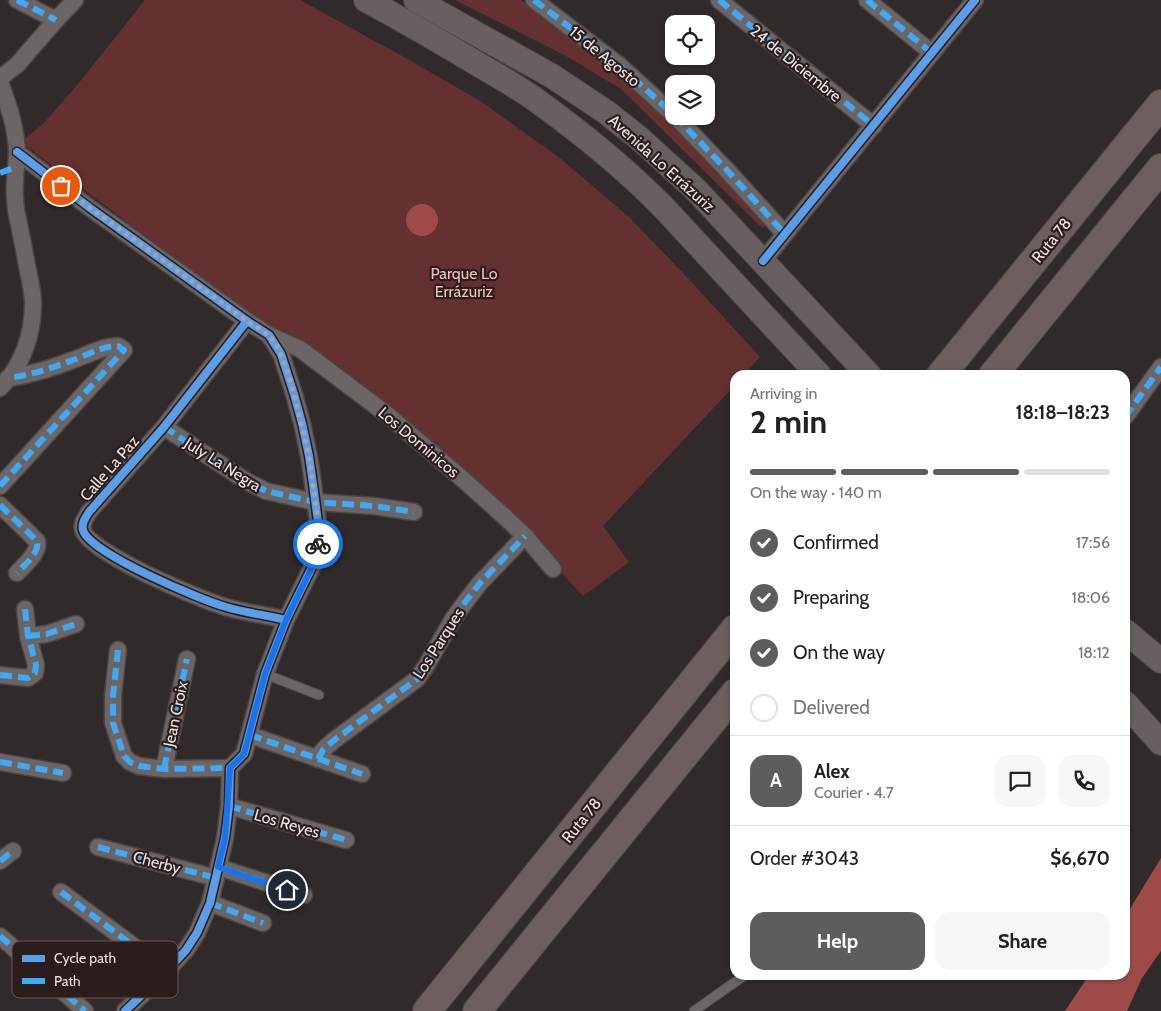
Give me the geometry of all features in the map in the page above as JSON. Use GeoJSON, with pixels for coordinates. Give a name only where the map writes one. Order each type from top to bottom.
{"type":"FeatureCollection","features":[{"type":"Feature","properties":{"kind":"highway","name":"Ruta 78"},"geometry":{"type":"LineString","coordinates":[[945,370],[1161,104]]}},
{"type":"Feature","properties":{"kind":"highway"},"geometry":{"type":"LineString","coordinates":[[997,370],[1161,168]]}},
{"type":"Feature","properties":{"kind":"highway","name":"Ruta 78"},"geometry":{"type":"LineString","coordinates":[[426,1011],[730,635]]}},
{"type":"Feature","properties":{"kind":"highway"},"geometry":{"type":"LineString","coordinates":[[476,1011],[730,699]]}},
{"type":"Feature","properties":{"kind":"main road","name":"Avenida Lo Errázuriz"},"geometry":{"type":"LineString","coordinates":[[366,0],[422,31],[535,99],[611,157],[664,208],[814,370]]}},
{"type":"Feature","properties":{"kind":"main road","name":"Avenida Lo Errázuriz"},"geometry":{"type":"LineString","coordinates":[[424,2],[552,76],[606,112],[640,139],[695,189],[864,370]]}},
{"type":"Feature","properties":{"kind":"main road"},"geometry":{"type":"LineString","coordinates":[[1130,635],[1161,661]]}},
{"type":"Feature","properties":{"kind":"main road"},"geometry":{"type":"LineString","coordinates":[[1130,709],[1161,743]]}},
{"type":"Feature","properties":{"kind":"street"},"geometry":{"type":"LineString","coordinates":[[17,0],[56,20]]}},
{"type":"Feature","properties":{"kind":"street"},"geometry":{"type":"LineString","coordinates":[[4,383],[20,359],[26,343],[33,304],[32,290],[16,210],[16,160],[12,120],[0,80],[17,65],[75,0]]}},
{"type":"Feature","properties":{"kind":"street","name":"15 de Agosto"},"geometry":{"type":"LineString","coordinates":[[534,0],[619,65],[665,108]]}},
{"type":"Feature","properties":{"kind":"street","name":"24 de Diciembre"},"geometry":{"type":"LineString","coordinates":[[719,0],[874,126]]}},
{"type":"Feature","properties":{"kind":"street"},"geometry":{"type":"LineString","coordinates":[[867,0],[932,53]]}},
{"type":"Feature","properties":{"kind":"street"},"geometry":{"type":"LineString","coordinates":[[763,261],[975,0]]}},
{"type":"Feature","properties":{"kind":"street","name":"15 de Agosto"},"geometry":{"type":"LineString","coordinates":[[683,125],[785,234]]}},
{"type":"Feature","properties":{"kind":"street"},"geometry":{"type":"LineString","coordinates":[[0,173],[16,160]]}},
{"type":"Feature","properties":{"kind":"street","name":"Los Dominicos"},"geometry":{"type":"LineString","coordinates":[[16,160],[90,208],[247,321],[269,335],[300,349],[389,416],[525,536],[554,569]]}},
{"type":"Feature","properties":{"kind":"street","name":"Calle La Paz"},"geometry":{"type":"LineString","coordinates":[[247,321],[164,427],[89,512],[84,520],[83,530],[89,539],[115,557],[152,577],[208,601],[286,620]]}},
{"type":"Feature","properties":{"kind":"street","name":"Los Dominicos"},"geometry":{"type":"LineString","coordinates":[[230,768],[244,754],[265,674],[286,620],[313,565],[318,546],[309,456],[294,394],[281,354],[269,335]]}},
{"type":"Feature","properties":{"kind":"street"},"geometry":{"type":"LineString","coordinates":[[0,486],[124,350],[118,346],[108,346],[4,383]]}},
{"type":"Feature","properties":{"kind":"street"},"geometry":{"type":"LineString","coordinates":[[1130,410],[1161,367]]}},
{"type":"Feature","properties":{"kind":"street","name":"July La Negra"},"geometry":{"type":"LineString","coordinates":[[164,427],[266,491],[315,502],[374,506],[414,512]]}},
{"type":"Feature","properties":{"kind":"street"},"geometry":{"type":"LineString","coordinates":[[0,505],[37,541],[36,552],[17,573]]}},
{"type":"Feature","properties":{"kind":"street","name":"Los Parques"},"geometry":{"type":"LineString","coordinates":[[318,759],[323,750],[333,741],[417,679],[466,600],[525,536]]}},
{"type":"Feature","properties":{"kind":"street"},"geometry":{"type":"LineString","coordinates":[[0,675],[28,678],[35,674],[36,665],[28,636],[25,609]]}},
{"type":"Feature","properties":{"kind":"street"},"geometry":{"type":"LineString","coordinates":[[28,636],[54,632],[76,624]]}},
{"type":"Feature","properties":{"kind":"street"},"geometry":{"type":"LineString","coordinates":[[118,650],[113,696],[113,723],[124,756],[130,762],[139,766],[164,769],[230,768],[225,838],[210,903],[197,933],[178,959]]}},
{"type":"Feature","properties":{"kind":"street","name":"Jean Croix"},"geometry":{"type":"LineString","coordinates":[[164,769],[187,659]]}},
{"type":"Feature","properties":{"kind":"street"},"geometry":{"type":"LineString","coordinates":[[250,735],[362,774]]}},
{"type":"Feature","properties":{"kind":"street"},"geometry":{"type":"LineString","coordinates":[[0,762],[63,773]]}},
{"type":"Feature","properties":{"kind":"street","name":"Los Reyes"},"geometry":{"type":"LineString","coordinates":[[228,806],[346,840]]}},
{"type":"Feature","properties":{"kind":"street","name":"Cherby"},"geometry":{"type":"LineString","coordinates":[[98,847],[217,872],[304,895]]}},
{"type":"Feature","properties":{"kind":"street"},"geometry":{"type":"LineString","coordinates":[[0,861],[13,851]]}},
{"type":"Feature","properties":{"kind":"street"},"geometry":{"type":"LineString","coordinates":[[61,892],[127,941]]}},
{"type":"Feature","properties":{"kind":"street"},"geometry":{"type":"LineString","coordinates":[[210,903],[263,923]]}},
{"type":"Feature","properties":{"kind":"street"},"geometry":{"type":"LineString","coordinates":[[0,936],[12,947]]}},
{"type":"Feature","properties":{"kind":"street"},"geometry":{"type":"LineString","coordinates":[[70,998],[85,1011]]}},
{"type":"Feature","properties":{"kind":"street"},"geometry":{"type":"LineString","coordinates":[[125,1011],[139,998]]}},
{"type":"Feature","properties":{"kind":"lane"},"geometry":{"type":"LineString","coordinates":[[265,674],[319,695]]}},
{"type":"Feature","properties":{"kind":"lane"},"geometry":{"type":"LineString","coordinates":[[694,1011],[738,980]]}},
{"type":"Feature","properties":{"kind":"green space","name":"Parque Lo Errázuriz"},"geometry":{"type":"Polygon","coordinates":[[[145,0],[300,0],[482,102],[561,159],[629,217],[760,357],[748,370],[730,370],[730,390],[603,526],[629,562],[583,596],[492,498],[21,142],[44,123],[78,84],[145,0]]]}},
{"type":"Feature","properties":{"kind":"green space"},"geometry":{"type":"Polygon","coordinates":[[[455,0],[521,0],[551,21],[649,99],[665,116],[665,125],[674,125],[768,224],[762,228],[621,89],[566,56],[455,0]]]}},
{"type":"Feature","properties":{"kind":"shaded area"},"geometry":{"type":"Polygon","coordinates":[[[422,204],[428,205],[433,209],[437,214],[437,226],[433,231],[428,235],[422,236],[416,235],[411,231],[407,226],[406,220],[407,214],[411,209],[416,205],[422,204]]]}},
{"type":"Feature","properties":{"kind":"shaded area"},"geometry":{"type":"Polygon","coordinates":[[[1161,858],[1161,951],[1142,978],[1127,1011],[1065,1011],[1086,980],[1130,980],[1130,909],[1161,858]]]}},
{"type":"Feature","properties":{"kind":"marked path"},"geometry":{"type":"LineString","coordinates":[[17,0],[56,20]]}},
{"type":"Feature","properties":{"kind":"marked path"},"geometry":{"type":"LineString","coordinates":[[534,0],[619,65],[665,107]]}},
{"type":"Feature","properties":{"kind":"marked path"},"geometry":{"type":"LineString","coordinates":[[719,0],[874,126]]}},
{"type":"Feature","properties":{"kind":"marked path"},"geometry":{"type":"LineString","coordinates":[[867,0],[932,53]]}},
{"type":"Feature","properties":{"kind":"marked path"},"geometry":{"type":"LineString","coordinates":[[684,125],[785,234]]}},
{"type":"Feature","properties":{"kind":"marked path"},"geometry":{"type":"LineString","coordinates":[[0,173],[16,167]]}},
{"type":"Feature","properties":{"kind":"marked path"},"geometry":{"type":"LineString","coordinates":[[0,486],[124,350],[118,346],[106,347],[49,368],[8,378]]}},
{"type":"Feature","properties":{"kind":"marked path"},"geometry":{"type":"LineString","coordinates":[[1130,410],[1161,367]]}},
{"type":"Feature","properties":{"kind":"marked path"},"geometry":{"type":"LineString","coordinates":[[164,427],[246,481],[266,491],[315,502],[374,506],[414,512]]}},
{"type":"Feature","properties":{"kind":"marked path"},"geometry":{"type":"LineString","coordinates":[[0,505],[37,541],[34,554],[17,573]]}},
{"type":"Feature","properties":{"kind":"marked path"},"geometry":{"type":"LineString","coordinates":[[318,759],[323,750],[333,741],[417,679],[466,601],[480,583],[525,536]]}},
{"type":"Feature","properties":{"kind":"marked path"},"geometry":{"type":"LineString","coordinates":[[0,675],[28,678],[35,673],[36,665],[28,636],[25,609]]}},
{"type":"Feature","properties":{"kind":"marked path"},"geometry":{"type":"LineString","coordinates":[[28,636],[47,634],[76,624]]}},
{"type":"Feature","properties":{"kind":"marked path"},"geometry":{"type":"LineString","coordinates":[[118,650],[113,696],[113,723],[124,756],[130,762],[139,766],[164,769],[230,768]]}},
{"type":"Feature","properties":{"kind":"marked path"},"geometry":{"type":"LineString","coordinates":[[164,769],[187,659]]}},
{"type":"Feature","properties":{"kind":"marked path"},"geometry":{"type":"LineString","coordinates":[[250,735],[362,774]]}},
{"type":"Feature","properties":{"kind":"marked path"},"geometry":{"type":"LineString","coordinates":[[0,762],[63,773]]}},
{"type":"Feature","properties":{"kind":"marked path"},"geometry":{"type":"LineString","coordinates":[[229,806],[346,840]]}},
{"type":"Feature","properties":{"kind":"marked path"},"geometry":{"type":"LineString","coordinates":[[98,847],[216,878]]}},
{"type":"Feature","properties":{"kind":"marked path"},"geometry":{"type":"LineString","coordinates":[[0,861],[13,851]]}},
{"type":"Feature","properties":{"kind":"marked path"},"geometry":{"type":"LineString","coordinates":[[218,867],[304,895]]}},
{"type":"Feature","properties":{"kind":"marked path"},"geometry":{"type":"LineString","coordinates":[[61,892],[127,941]]}},
{"type":"Feature","properties":{"kind":"marked path"},"geometry":{"type":"LineString","coordinates":[[210,903],[263,923]]}},
{"type":"Feature","properties":{"kind":"marked path"},"geometry":{"type":"LineString","coordinates":[[0,936],[12,947]]}},
{"type":"Feature","properties":{"kind":"marked path"},"geometry":{"type":"LineString","coordinates":[[70,998],[85,1011]]}},
{"type":"Feature","properties":{"kind":"cycle path"},"geometry":{"type":"LineString","coordinates":[[763,261],[975,0]]}},
{"type":"Feature","properties":{"kind":"cycle path"},"geometry":{"type":"LineString","coordinates":[[17,152],[90,208],[269,335],[281,354],[302,423],[309,456],[318,522],[318,546],[313,565],[286,620],[265,674],[244,754],[230,768],[229,806],[225,838],[210,903],[197,933],[178,959]]}},
{"type":"Feature","properties":{"kind":"cycle path"},"geometry":{"type":"LineString","coordinates":[[247,321],[164,427],[89,512],[84,520],[83,530],[90,540],[104,551],[171,586],[226,607],[286,620]]}},
{"type":"Feature","properties":{"kind":"cycle path"},"geometry":{"type":"LineString","coordinates":[[125,1011],[139,998]]}},
{"type":"Feature","properties":{"kind":"way so far"},"geometry":{"type":"LineString","coordinates":[[61,186],[269,335],[277,346],[294,394],[309,456],[318,522],[318,544]]}},
{"type":"Feature","properties":{"kind":"route"},"geometry":{"type":"LineString","coordinates":[[287,890],[218,867],[225,838],[230,768],[244,754],[265,674],[286,620],[313,565],[318,544]]}}]}
